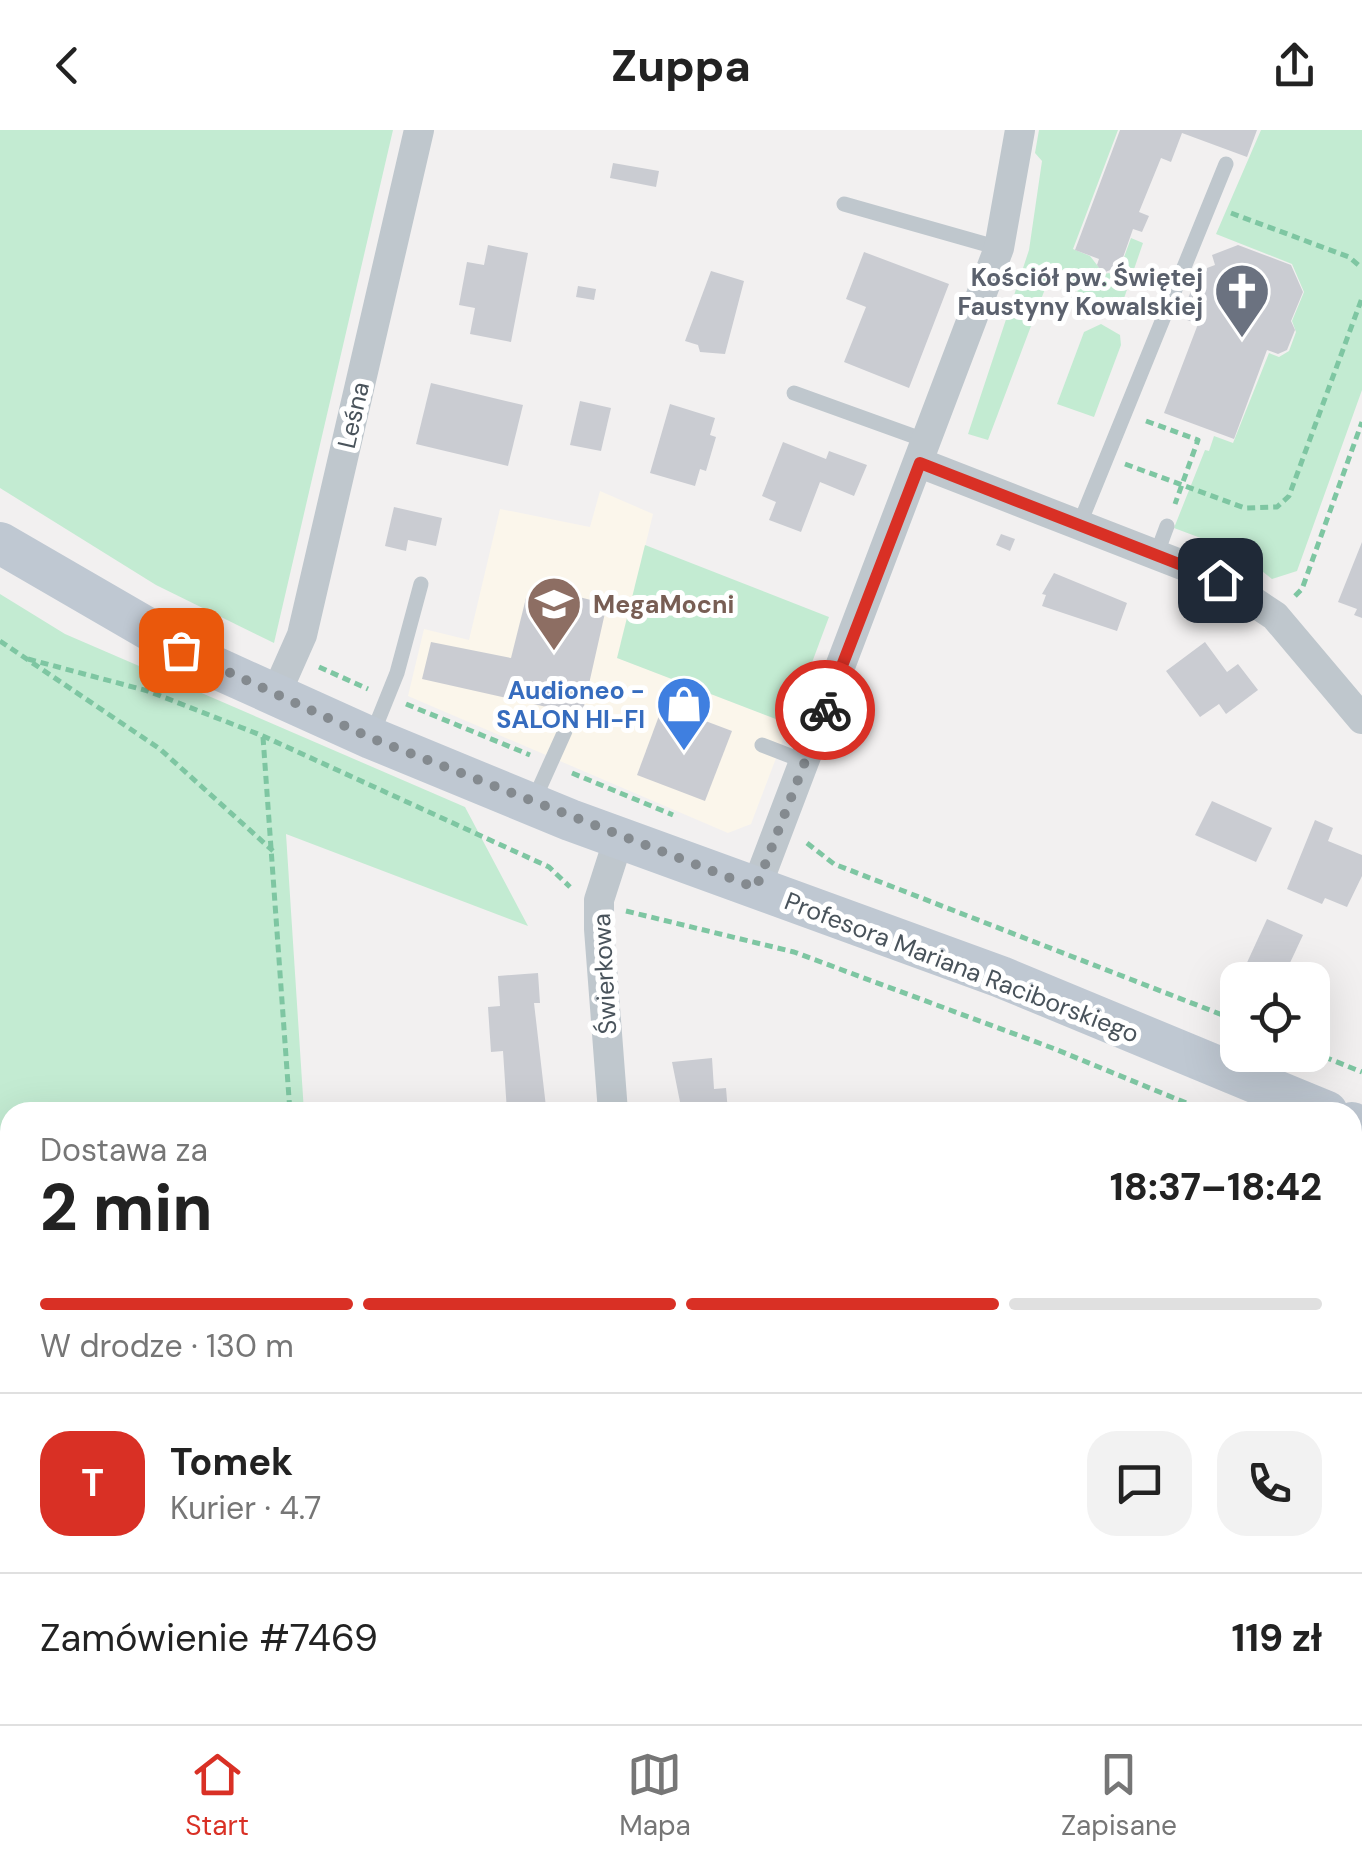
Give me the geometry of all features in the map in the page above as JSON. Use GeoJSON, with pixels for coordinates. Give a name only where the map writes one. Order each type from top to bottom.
{"type":"FeatureCollection","features":[{"type":"Feature","properties":{"kind":"main road","name":"Profesora Mariana Raciborskiego"},"geometry":{"type":"LineString","coordinates":[[0,543],[148,632],[269,716],[371,738],[619,838],[1001,977],[1304,1102]]}},
{"type":"Feature","properties":{"kind":"street","name":"Leśna"},"geometry":{"type":"LineString","coordinates":[[269,716],[302,635],[419,130]]}},
{"type":"Feature","properties":{"kind":"street"},"geometry":{"type":"LineString","coordinates":[[756,888],[999,248],[1020,130]]}},
{"type":"Feature","properties":{"kind":"street"},"geometry":{"type":"LineString","coordinates":[[924,452],[1080,523],[1162,539],[1275,616],[1362,719]]}},
{"type":"Feature","properties":{"kind":"street","name":"Świerkowa"},"geometry":{"type":"LineString","coordinates":[[612,1102],[599,900],[619,838]]}},
{"type":"Feature","properties":{"kind":"lane"},"geometry":{"type":"LineString","coordinates":[[1080,523],[1226,164]]}},
{"type":"Feature","properties":{"kind":"lane"},"geometry":{"type":"LineString","coordinates":[[844,204],[999,248]]}},
{"type":"Feature","properties":{"kind":"lane"},"geometry":{"type":"LineString","coordinates":[[794,394],[924,452]]}},
{"type":"Feature","properties":{"kind":"lane"},"geometry":{"type":"LineString","coordinates":[[371,738],[397,673],[421,584]]}},
{"type":"Feature","properties":{"kind":"lane"},"geometry":{"type":"LineString","coordinates":[[532,804],[565,730]]}},
{"type":"Feature","properties":{"kind":"lane"},"geometry":{"type":"LineString","coordinates":[[762,744],[806,762]]}},
{"type":"Feature","properties":{"kind":"path"},"geometry":{"type":"LineString","coordinates":[[1209,205],[1349,257],[1362,268]]}},
{"type":"Feature","properties":{"kind":"path"},"geometry":{"type":"LineString","coordinates":[[1107,458],[1260,510],[1276,507],[1289,496],[1362,298]]}},
{"type":"Feature","properties":{"kind":"path"},"geometry":{"type":"LineString","coordinates":[[1124,412],[1198,440],[1162,539]]}},
{"type":"Feature","properties":{"kind":"path"},"geometry":{"type":"LineString","coordinates":[[1275,616],[1302,590],[1362,422]]}},
{"type":"Feature","properties":{"kind":"path"},"geometry":{"type":"LineString","coordinates":[[0,641],[160,749],[275,853]]}},
{"type":"Feature","properties":{"kind":"path"},"geometry":{"type":"LineString","coordinates":[[28,659],[148,691],[269,716],[549,867],[562,883],[622,910],[794,952],[1055,1048],[1184,1102]]}},
{"type":"Feature","properties":{"kind":"path"},"geometry":{"type":"LineString","coordinates":[[269,716],[278,983],[289,1102]]}},
{"type":"Feature","properties":{"kind":"path"},"geometry":{"type":"LineString","coordinates":[[1330,1059],[1362,1072]]}},
{"type":"Feature","properties":{"kind":"shaded area"},"geometry":{"type":"Polygon","coordinates":[[[600,491],[653,514],[618,658],[789,724],[751,824],[728,833],[408,696],[424,629],[469,640],[500,509],[590,527],[600,491]]]}},
{"type":"Feature","properties":{"kind":"green space"},"geometry":{"type":"Polygon","coordinates":[[[0,130],[393,130],[274,643],[156,585],[0,488],[0,130]]]}},
{"type":"Feature","properties":{"kind":"green space"},"geometry":{"type":"Polygon","coordinates":[[[1039,130],[1118,130],[1073,249],[1090,256],[1104,274],[1119,271],[1131,238],[1143,243],[1121,307],[1048,281],[988,440],[968,434],[1029,250],[1042,161],[1035,153],[1039,130]]]}},
{"type":"Feature","properties":{"kind":"green space"},"geometry":{"type":"Polygon","coordinates":[[[1261,130],[1362,130],[1362,390],[1297,571],[1272,579],[1238,552],[1174,528],[1205,450],[1209,451],[1214,436],[1233,443],[1269,353],[1279,357],[1289,351],[1296,332],[1292,321],[1304,292],[1292,264],[1216,234],[1261,130]]]}},
{"type":"Feature","properties":{"kind":"green space"},"geometry":{"type":"Polygon","coordinates":[[[1101,324],[1120,335],[1121,345],[1094,417],[1057,404],[1084,332],[1101,324]]]}},
{"type":"Feature","properties":{"kind":"green space"},"geometry":{"type":"Polygon","coordinates":[[[645,545],[829,617],[789,724],[617,658],[645,545]]]}},
{"type":"Feature","properties":{"kind":"green space"},"geometry":{"type":"Polygon","coordinates":[[[0,594],[65,634],[465,807],[528,926],[286,834],[303,1102],[0,1102],[0,594]]]}},
{"type":"Feature","properties":{"kind":"building"},"geometry":{"type":"Polygon","coordinates":[[[1120,130],[1257,130],[1247,157],[1182,133],[1171,162],[1161,158],[1139,212],[1149,216],[1142,232],[1133,229],[1120,266],[1103,273],[1097,265],[1099,259],[1075,250],[1120,130]]]}},
{"type":"Feature","properties":{"kind":"building"},"geometry":{"type":"Polygon","coordinates":[[[613,163],[659,171],[656,187],[610,178],[613,163]]]}},
{"type":"Feature","properties":{"kind":"building"},"geometry":{"type":"Polygon","coordinates":[[[488,245],[528,253],[511,342],[470,334],[475,308],[459,305],[467,262],[484,265],[488,245]]]}},
{"type":"Feature","properties":{"kind":"building","name":"Kościół pw. Świętej Faustyny Kowalskiej"},"geometry":{"type":"Polygon","coordinates":[[[1238,245],[1291,265],[1303,292],[1291,321],[1295,330],[1287,350],[1278,354],[1267,350],[1234,439],[1164,413],[1198,324],[1187,320],[1183,311],[1191,291],[1200,287],[1207,268],[1215,265],[1212,255],[1238,245]]]}},
{"type":"Feature","properties":{"kind":"building"},"geometry":{"type":"Polygon","coordinates":[[[864,252],[949,284],[909,388],[844,362],[866,307],[846,299],[864,252]]]}},
{"type":"Feature","properties":{"kind":"building"},"geometry":{"type":"Polygon","coordinates":[[[711,271],[744,281],[725,354],[700,352],[698,345],[685,341],[711,271]]]}},
{"type":"Feature","properties":{"kind":"building"},"geometry":{"type":"Polygon","coordinates":[[[578,286],[596,289],[594,300],[576,297],[578,286]]]}},
{"type":"Feature","properties":{"kind":"building"},"geometry":{"type":"Polygon","coordinates":[[[431,383],[523,405],[508,466],[416,444],[431,383]]]}},
{"type":"Feature","properties":{"kind":"building"},"geometry":{"type":"Polygon","coordinates":[[[580,401],[611,408],[601,451],[570,445],[580,401]]]}},
{"type":"Feature","properties":{"kind":"building"},"geometry":{"type":"Polygon","coordinates":[[[670,404],[715,418],[710,435],[716,437],[706,471],[700,469],[695,486],[650,473],[670,404]]]}},
{"type":"Feature","properties":{"kind":"building"},"geometry":{"type":"Polygon","coordinates":[[[783,442],[826,459],[829,451],[867,465],[854,496],[820,482],[801,532],[769,520],[776,502],[762,496],[783,442]]]}},
{"type":"Feature","properties":{"kind":"building"},"geometry":{"type":"Polygon","coordinates":[[[394,507],[442,518],[436,546],[408,540],[406,551],[385,546],[394,507]]]}},
{"type":"Feature","properties":{"kind":"building"},"geometry":{"type":"Polygon","coordinates":[[[1001,534],[1015,539],[1010,551],[996,545],[1001,534]]]}},
{"type":"Feature","properties":{"kind":"building"},"geometry":{"type":"Polygon","coordinates":[[[1362,542],[1362,618],[1354,615],[1357,609],[1338,602],[1362,542]]]}},
{"type":"Feature","properties":{"kind":"building"},"geometry":{"type":"Polygon","coordinates":[[[1054,573],[1127,603],[1117,631],[1042,606],[1046,595],[1042,594],[1054,573]]]}},
{"type":"Feature","properties":{"kind":"building","name":"MegaMocni"},"geometry":{"type":"Polygon","coordinates":[[[567,594],[607,604],[582,715],[422,679],[431,642],[511,658],[526,598],[563,608],[567,594]]]}},
{"type":"Feature","properties":{"kind":"building"},"geometry":{"type":"Polygon","coordinates":[[[1205,642],[1227,672],[1238,664],[1258,690],[1226,714],[1219,704],[1200,717],[1166,671],[1205,642]]]}},
{"type":"Feature","properties":{"kind":"building","name":"Audioneo - SALON HI-FI"},"geometry":{"type":"Polygon","coordinates":[[[663,705],[732,731],[705,801],[637,775],[663,705]]]}},
{"type":"Feature","properties":{"kind":"building"},"geometry":{"type":"Polygon","coordinates":[[[1212,801],[1272,828],[1256,862],[1195,835],[1212,801]]]}},
{"type":"Feature","properties":{"kind":"building"},"geometry":{"type":"Polygon","coordinates":[[[1315,820],[1333,828],[1328,841],[1362,855],[1362,876],[1347,907],[1325,898],[1322,904],[1287,889],[1315,820]]]}},
{"type":"Feature","properties":{"kind":"building"},"geometry":{"type":"Polygon","coordinates":[[[1267,919],[1303,935],[1290,962],[1247,962],[1267,919]]]}},
{"type":"Feature","properties":{"kind":"building"},"geometry":{"type":"Polygon","coordinates":[[[538,973],[540,1003],[534,1003],[545,1102],[506,1102],[503,1051],[491,1052],[488,1007],[500,1006],[498,976],[538,973]]]}},
{"type":"Feature","properties":{"kind":"building"},"geometry":{"type":"Polygon","coordinates":[[[712,1058],[714,1089],[726,1088],[727,1102],[680,1102],[672,1062],[712,1058]]]}},
{"type":"Feature","properties":{"kind":"way so far"},"geometry":{"type":"LineString","coordinates":[[181,650],[371,738],[570,820],[756,888],[825,710]]}},
{"type":"Feature","properties":{"kind":"place","name":"Kościół pw. Świętej Faustyny Kowalskiej"},"geometry":{"type":"Point","coordinates":[1242,340]}},
{"type":"Feature","properties":{"kind":"place","name":"MegaMocni"},"geometry":{"type":"Point","coordinates":[554,653]}},
{"type":"Feature","properties":{"kind":"place","name":"Audioneo - SALON HI-FI"},"geometry":{"type":"Point","coordinates":[684,753]}},
{"type":"Feature","properties":{"kind":"route"},"geometry":{"type":"LineString","coordinates":[[825,710],[920,463],[1220,580]]}}]}
